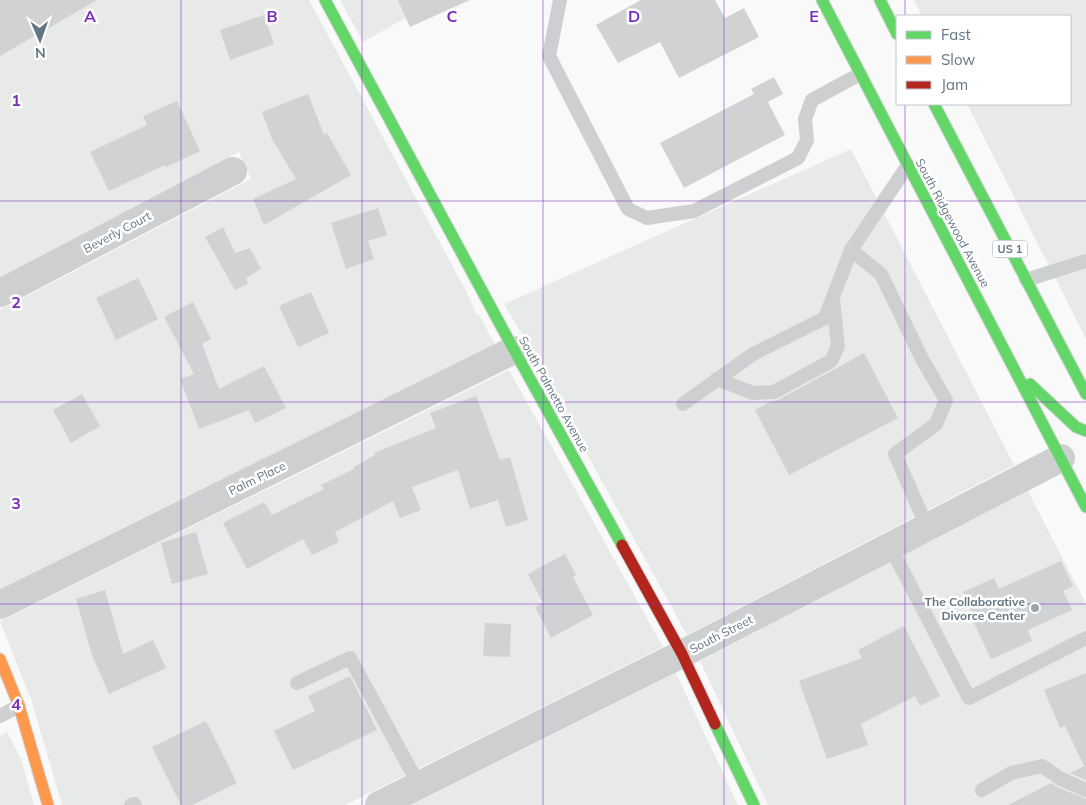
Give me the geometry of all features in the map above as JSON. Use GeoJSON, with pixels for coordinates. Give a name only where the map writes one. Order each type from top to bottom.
{"type":"FeatureCollection","features":[{"type":"Feature","properties":{"kind":"street","name":"South Palmetto Avenue"},"geometry":{"type":"LineString","coordinates":[[325,0],[514,350],[682,654],[754,805]]}},
{"type":"Feature","properties":{"kind":"street","name":"South Ridgewood Avenue"},"geometry":{"type":"LineString","coordinates":[[822,0],[1016,372],[1069,459],[1086,507]]}},
{"type":"Feature","properties":{"kind":"street"},"geometry":{"type":"LineString","coordinates":[[880,0],[896,32]]}},
{"type":"Feature","properties":{"kind":"street","name":"US 1"},"geometry":{"type":"LineString","coordinates":[[935,105],[1086,394]]}},
{"type":"Feature","properties":{"kind":"street","name":"Beverly Court"},"geometry":{"type":"LineString","coordinates":[[0,293],[233,171]]}},
{"type":"Feature","properties":{"kind":"street","name":"Palm Place"},"geometry":{"type":"LineString","coordinates":[[0,605],[514,350]]}},
{"type":"Feature","properties":{"kind":"street"},"geometry":{"type":"LineString","coordinates":[[1016,372],[1076,427],[1086,431]]}},
{"type":"Feature","properties":{"kind":"street","name":"South Street"},"geometry":{"type":"LineString","coordinates":[[378,805],[682,654],[890,546],[1069,459]]}},
{"type":"Feature","properties":{"kind":"street"},"geometry":{"type":"LineString","coordinates":[[0,659],[19,706],[48,805]]}},
{"type":"Feature","properties":{"kind":"lane"},"geometry":{"type":"LineString","coordinates":[[560,0],[549,56],[628,209],[647,218],[694,211],[798,158],[807,140],[805,119],[812,100],[860,74]]}},
{"type":"Feature","properties":{"kind":"lane"},"geometry":{"type":"LineString","coordinates":[[683,404],[753,354],[825,318],[851,250],[908,165]]}},
{"type":"Feature","properties":{"kind":"lane"},"geometry":{"type":"LineString","coordinates":[[851,250],[881,274],[922,359],[946,400],[936,424],[895,454],[928,527]]}},
{"type":"Feature","properties":{"kind":"lane"},"geometry":{"type":"LineString","coordinates":[[1026,280],[1086,261]]}},
{"type":"Feature","properties":{"kind":"lane"},"geometry":{"type":"LineString","coordinates":[[717,379],[753,393],[774,392],[831,361],[838,346],[833,297]]}},
{"type":"Feature","properties":{"kind":"lane"},"geometry":{"type":"LineString","coordinates":[[890,546],[969,698],[1086,638]]}},
{"type":"Feature","properties":{"kind":"lane"},"geometry":{"type":"LineString","coordinates":[[298,682],[350,658],[419,785]]}},
{"type":"Feature","properties":{"kind":"lane"},"geometry":{"type":"LineString","coordinates":[[0,716],[19,706]]}},
{"type":"Feature","properties":{"kind":"lane"},"geometry":{"type":"LineString","coordinates":[[982,790],[1011,773],[1042,766],[1061,779],[1086,790]]}},
{"type":"Feature","properties":{"kind":"shaded area"},"geometry":{"type":"Polygon","coordinates":[[[0,0],[309,0],[465,289],[477,315],[479,315],[495,344],[0,589],[0,310],[251,179],[239,152],[0,277],[0,0]]]}},
{"type":"Feature","properties":{"kind":"shaded area"},"geometry":{"type":"Polygon","coordinates":[[[340,0],[437,0],[363,42],[340,0]]]}},
{"type":"Feature","properties":{"kind":"shaded area"},"geometry":{"type":"Polygon","coordinates":[[[914,0],[1086,0],[1086,339],[968,105],[1071,105],[1071,15],[922,15],[914,0]]]}},
{"type":"Feature","properties":{"kind":"shaded area"},"geometry":{"type":"Polygon","coordinates":[[[851,149],[1014,465],[687,635],[526,344],[521,331],[504,304],[851,149]]]}},
{"type":"Feature","properties":{"kind":"shaded area"},"geometry":{"type":"Polygon","coordinates":[[[509,370],[663,647],[345,805],[62,805],[32,702],[0,621],[509,370]]]}},
{"type":"Feature","properties":{"kind":"shaded area"},"geometry":{"type":"Polygon","coordinates":[[[1028,491],[1086,604],[1086,805],[768,805],[700,661],[1028,491]]]}},
{"type":"Feature","properties":{"kind":"shaded area"},"geometry":{"type":"Polygon","coordinates":[[[676,673],[738,805],[411,805],[676,673]]]}},
{"type":"Feature","properties":{"kind":"shaded area"},"geometry":{"type":"Polygon","coordinates":[[[7,732],[21,759],[34,805],[0,805],[0,736],[7,732]]]}},
{"type":"Feature","properties":{"kind":"building"},"geometry":{"type":"Polygon","coordinates":[[[0,0],[97,0],[0,56],[0,0]]]}},
{"type":"Feature","properties":{"kind":"building"},"geometry":{"type":"Polygon","coordinates":[[[398,0],[470,0],[410,27],[398,0]]]}},
{"type":"Feature","properties":{"kind":"building"},"geometry":{"type":"Polygon","coordinates":[[[641,0],[715,0],[725,18],[744,8],[759,37],[679,78],[660,42],[618,63],[596,25],[641,0]]]}},
{"type":"Feature","properties":{"kind":"building"},"geometry":{"type":"Polygon","coordinates":[[[264,15],[274,44],[230,60],[220,30],[264,15]]]}},
{"type":"Feature","properties":{"kind":"building"},"geometry":{"type":"Polygon","coordinates":[[[774,77],[783,94],[768,102],[785,135],[684,188],[660,143],[754,94],[751,89],[774,77]]]}},
{"type":"Feature","properties":{"kind":"building"},"geometry":{"type":"Polygon","coordinates":[[[308,94],[324,135],[327,133],[351,175],[264,225],[253,199],[296,179],[272,139],[262,112],[308,94]]]}},
{"type":"Feature","properties":{"kind":"building"},"geometry":{"type":"Polygon","coordinates":[[[177,101],[200,151],[109,191],[90,152],[147,125],[143,116],[177,101]]]}},
{"type":"Feature","properties":{"kind":"building"},"geometry":{"type":"Polygon","coordinates":[[[378,208],[387,235],[368,241],[374,259],[346,269],[331,223],[378,208]]]}},
{"type":"Feature","properties":{"kind":"building"},"geometry":{"type":"Polygon","coordinates":[[[223,227],[235,253],[250,248],[261,269],[246,278],[248,284],[235,290],[205,237],[223,227]]]}},
{"type":"Feature","properties":{"kind":"building"},"geometry":{"type":"Polygon","coordinates":[[[138,278],[158,319],[116,340],[96,298],[138,278]]]}},
{"type":"Feature","properties":{"kind":"building"},"geometry":{"type":"Polygon","coordinates":[[[311,292],[329,333],[298,347],[279,306],[311,292]]]}},
{"type":"Feature","properties":{"kind":"building"},"geometry":{"type":"Polygon","coordinates":[[[193,302],[211,339],[202,344],[219,389],[264,366],[286,408],[255,423],[249,410],[199,429],[180,379],[194,374],[164,317],[193,302]]]}},
{"type":"Feature","properties":{"kind":"building"},"geometry":{"type":"Polygon","coordinates":[[[864,353],[898,418],[789,475],[755,410],[778,400],[864,353]]]}},
{"type":"Feature","properties":{"kind":"building"},"geometry":{"type":"Polygon","coordinates":[[[82,394],[100,426],[71,443],[53,410],[82,394]]]}},
{"type":"Feature","properties":{"kind":"building"},"geometry":{"type":"Polygon","coordinates":[[[476,396],[500,460],[510,457],[528,520],[506,527],[498,500],[470,509],[458,470],[412,487],[421,510],[400,518],[393,501],[335,532],[339,542],[312,555],[303,539],[247,569],[223,523],[264,502],[272,515],[324,489],[321,485],[354,469],[354,467],[375,455],[374,453],[436,428],[430,413],[476,396]]]}},
{"type":"Feature","properties":{"kind":"building"},"geometry":{"type":"Polygon","coordinates":[[[196,532],[208,574],[172,584],[161,543],[196,532]]]}},
{"type":"Feature","properties":{"kind":"building"},"geometry":{"type":"Polygon","coordinates":[[[565,554],[576,575],[573,577],[593,615],[551,638],[535,607],[543,603],[528,574],[565,554]]]}},
{"type":"Feature","properties":{"kind":"building"},"geometry":{"type":"Polygon","coordinates":[[[1061,561],[1073,586],[1063,591],[1072,610],[1028,630],[1032,641],[991,659],[973,621],[975,620],[963,592],[994,578],[999,589],[1061,561]]]}},
{"type":"Feature","properties":{"kind":"building"},"geometry":{"type":"Polygon","coordinates":[[[105,590],[123,654],[153,640],[166,668],[109,694],[92,655],[76,599],[105,590]]]}},
{"type":"Feature","properties":{"kind":"building"},"geometry":{"type":"Polygon","coordinates":[[[485,623],[511,624],[510,657],[483,656],[485,623]]]}},
{"type":"Feature","properties":{"kind":"building"},"geometry":{"type":"Polygon","coordinates":[[[904,626],[940,696],[920,706],[915,696],[861,724],[868,745],[827,759],[799,681],[862,658],[858,650],[904,626]]]}},
{"type":"Feature","properties":{"kind":"building"},"geometry":{"type":"Polygon","coordinates":[[[1086,673],[1086,780],[1070,773],[1084,766],[1065,726],[1060,728],[1044,690],[1086,673]]]}},
{"type":"Feature","properties":{"kind":"building"},"geometry":{"type":"Polygon","coordinates":[[[350,676],[377,730],[293,770],[274,731],[315,711],[308,696],[350,676]]]}},
{"type":"Feature","properties":{"kind":"building"},"geometry":{"type":"Polygon","coordinates":[[[206,721],[237,783],[192,805],[181,805],[152,747],[206,721]]]}},
{"type":"Feature","properties":{"kind":"building"},"geometry":{"type":"Polygon","coordinates":[[[1051,783],[1086,799],[1086,805],[1008,805],[1051,783]]]}},
{"type":"Feature","properties":{"kind":"traffic: fast"},"geometry":{"type":"LineString","coordinates":[[325,0],[514,350],[622,545]]}},
{"type":"Feature","properties":{"kind":"traffic: fast"},"geometry":{"type":"LineString","coordinates":[[822,0],[1086,507]]}},
{"type":"Feature","properties":{"kind":"traffic: fast"},"geometry":{"type":"LineString","coordinates":[[880,0],[896,32]]}},
{"type":"Feature","properties":{"kind":"traffic: fast"},"geometry":{"type":"LineString","coordinates":[[935,105],[1086,394]]}},
{"type":"Feature","properties":{"kind":"traffic: fast"},"geometry":{"type":"LineString","coordinates":[[1030,384],[1076,427],[1086,431]]}},
{"type":"Feature","properties":{"kind":"traffic: fast"},"geometry":{"type":"LineString","coordinates":[[715,724],[754,805]]}},
{"type":"Feature","properties":{"kind":"traffic: slow"},"geometry":{"type":"LineString","coordinates":[[0,659],[19,706],[48,805]]}},
{"type":"Feature","properties":{"kind":"traffic: jam"},"geometry":{"type":"LineString","coordinates":[[622,545],[682,654],[715,724]]}},
{"type":"Feature","properties":{"kind":"place","name":"The Collaborative Divorce Center"},"geometry":{"type":"Point","coordinates":[1035,608]}}]}
